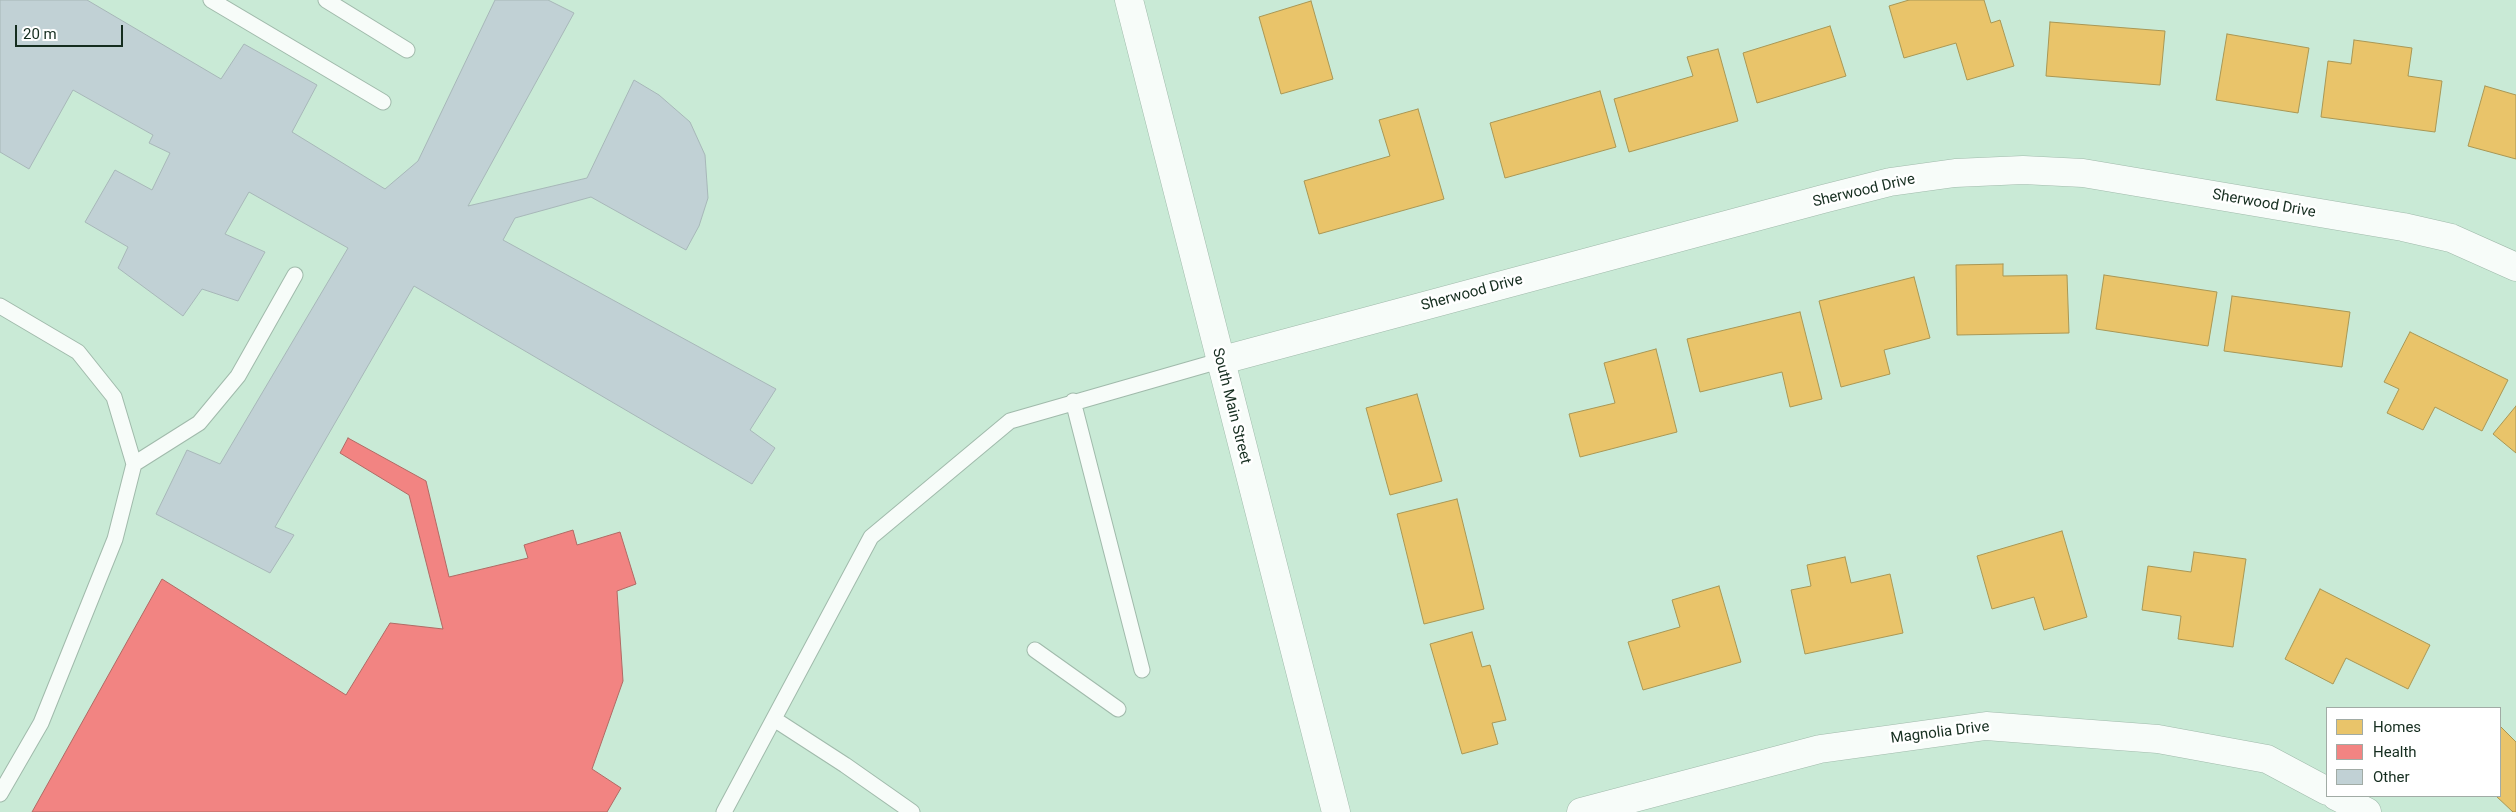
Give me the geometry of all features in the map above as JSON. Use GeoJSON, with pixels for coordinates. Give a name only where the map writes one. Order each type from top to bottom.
{"type":"FeatureCollection","features":[{"type":"Feature","properties":{"kind":"street","name":"South Main Street"},"geometry":{"type":"LineString","coordinates":[[1129,0],[1219,361],[1336,812]]}},
{"type":"Feature","properties":{"kind":"street","name":"Sherwood Drive"},"geometry":{"type":"LineString","coordinates":[[1219,361],[1890,182],[1955,172],[2023,170],[2083,173],[2403,227],[2451,238],[2516,267]]}},
{"type":"Feature","properties":{"kind":"street","name":"Magnolia Drive"},"geometry":{"type":"LineString","coordinates":[[1581,812],[1820,749],[1986,726],[2158,739],[2267,759],[2326,790]]}},
{"type":"Feature","properties":{"kind":"street"},"geometry":{"type":"LineString","coordinates":[[2338,797],[2367,812]]}},
{"type":"Feature","properties":{"kind":"lane"},"geometry":{"type":"LineString","coordinates":[[211,0],[383,102]]}},
{"type":"Feature","properties":{"kind":"lane"},"geometry":{"type":"LineString","coordinates":[[326,0],[407,50]]}},
{"type":"Feature","properties":{"kind":"lane"},"geometry":{"type":"LineString","coordinates":[[134,464],[199,423],[238,376],[295,275]]}},
{"type":"Feature","properties":{"kind":"lane"},"geometry":{"type":"LineString","coordinates":[[0,306],[78,352],[114,396],[134,464],[115,539],[41,723],[0,794]]}},
{"type":"Feature","properties":{"kind":"lane"},"geometry":{"type":"LineString","coordinates":[[724,812],[872,537],[1010,421],[1219,361]]}},
{"type":"Feature","properties":{"kind":"lane"},"geometry":{"type":"LineString","coordinates":[[1073,402],[1142,670]]}},
{"type":"Feature","properties":{"kind":"lane"},"geometry":{"type":"LineString","coordinates":[[1035,650],[1118,709]]}},
{"type":"Feature","properties":{"kind":"lane"},"geometry":{"type":"LineString","coordinates":[[774,719],[845,765],[912,812]]}},
{"type":"Feature","properties":{"kind":"building: Homes"},"geometry":{"type":"Polygon","coordinates":[[[1909,0],[1984,0],[1991,23],[2000,20],[2014,66],[1967,80],[1956,43],[1904,58],[1889,6],[1909,0]]]}},
{"type":"Feature","properties":{"kind":"building: Homes"},"geometry":{"type":"Polygon","coordinates":[[[1311,1],[1333,79],[1281,94],[1259,17],[1311,1]]]}},
{"type":"Feature","properties":{"kind":"building: Homes"},"geometry":{"type":"Polygon","coordinates":[[[2050,22],[2165,31],[2160,85],[2046,76],[2050,22]]]}},
{"type":"Feature","properties":{"kind":"building: Homes"},"geometry":{"type":"Polygon","coordinates":[[[1830,26],[1846,76],[1757,103],[1743,53],[1830,26]]]}},
{"type":"Feature","properties":{"kind":"building: Homes"},"geometry":{"type":"Polygon","coordinates":[[[2227,34],[2309,48],[2298,113],[2216,100],[2227,34]]]}},
{"type":"Feature","properties":{"kind":"building: Homes"},"geometry":{"type":"Polygon","coordinates":[[[2354,40],[2412,48],[2408,76],[2442,81],[2435,132],[2321,117],[2328,61],[2351,64],[2354,40]]]}},
{"type":"Feature","properties":{"kind":"building: Homes"},"geometry":{"type":"Polygon","coordinates":[[[1718,49],[1738,121],[1629,152],[1614,99],[1693,76],[1687,57],[1718,49]]]}},
{"type":"Feature","properties":{"kind":"building: Homes"},"geometry":{"type":"Polygon","coordinates":[[[2485,86],[2516,95],[2516,159],[2468,146],[2485,86]]]}},
{"type":"Feature","properties":{"kind":"building: Homes"},"geometry":{"type":"Polygon","coordinates":[[[1600,91],[1616,147],[1505,178],[1490,123],[1600,91]]]}},
{"type":"Feature","properties":{"kind":"building: Homes"},"geometry":{"type":"Polygon","coordinates":[[[1418,109],[1444,199],[1319,234],[1304,181],[1390,156],[1379,120],[1418,109]]]}},
{"type":"Feature","properties":{"kind":"building: Homes"},"geometry":{"type":"Polygon","coordinates":[[[2003,264],[2003,276],[2067,275],[2069,333],[1957,335],[1956,265],[2003,264]]]}},
{"type":"Feature","properties":{"kind":"building: Homes"},"geometry":{"type":"Polygon","coordinates":[[[2104,275],[2217,292],[2208,346],[2096,329],[2104,275]]]}},
{"type":"Feature","properties":{"kind":"building: Homes"},"geometry":{"type":"Polygon","coordinates":[[[1914,277],[1930,338],[1884,350],[1890,374],[1841,387],[1819,301],[1914,277]]]}},
{"type":"Feature","properties":{"kind":"building: Homes"},"geometry":{"type":"Polygon","coordinates":[[[2232,296],[2350,312],[2342,367],[2224,351],[2232,296]]]}},
{"type":"Feature","properties":{"kind":"building: Homes"},"geometry":{"type":"Polygon","coordinates":[[[1800,312],[1822,399],[1790,407],[1782,372],[1700,392],[1687,339],[1800,312]]]}},
{"type":"Feature","properties":{"kind":"building: Homes"},"geometry":{"type":"Polygon","coordinates":[[[2410,332],[2508,380],[2482,431],[2435,407],[2423,430],[2387,413],[2399,389],[2384,382],[2410,332]]]}},
{"type":"Feature","properties":{"kind":"building: Homes"},"geometry":{"type":"Polygon","coordinates":[[[1656,349],[1677,432],[1580,457],[1569,414],[1615,403],[1604,363],[1656,349]]]}},
{"type":"Feature","properties":{"kind":"building: Homes"},"geometry":{"type":"Polygon","coordinates":[[[1417,394],[1442,481],[1390,495],[1366,408],[1417,394]]]}},
{"type":"Feature","properties":{"kind":"building: Homes"},"geometry":{"type":"Polygon","coordinates":[[[2516,406],[2516,453],[2493,434],[2516,406]]]}},
{"type":"Feature","properties":{"kind":"building: Homes"},"geometry":{"type":"Polygon","coordinates":[[[1457,499],[1484,609],[1424,624],[1397,514],[1457,499]]]}},
{"type":"Feature","properties":{"kind":"building: Homes"},"geometry":{"type":"Polygon","coordinates":[[[2062,531],[2087,617],[2044,630],[2034,597],[1992,609],[1977,556],[2062,531]]]}},
{"type":"Feature","properties":{"kind":"building: Homes"},"geometry":{"type":"Polygon","coordinates":[[[2194,552],[2246,559],[2233,647],[2178,639],[2181,616],[2142,610],[2148,566],[2191,572],[2194,552]]]}},
{"type":"Feature","properties":{"kind":"building: Homes"},"geometry":{"type":"Polygon","coordinates":[[[1845,557],[1851,583],[1890,574],[1903,633],[1805,654],[1791,590],[1811,586],[1807,565],[1845,557]]]}},
{"type":"Feature","properties":{"kind":"building: Homes"},"geometry":{"type":"Polygon","coordinates":[[[1719,586],[1741,662],[1643,690],[1628,642],[1680,627],[1672,600],[1719,586]]]}},
{"type":"Feature","properties":{"kind":"building: Homes"},"geometry":{"type":"Polygon","coordinates":[[[2320,589],[2430,645],[2408,689],[2346,658],[2333,684],[2285,659],[2320,589]]]}},
{"type":"Feature","properties":{"kind":"building: Homes"},"geometry":{"type":"Polygon","coordinates":[[[1472,632],[1482,667],[1490,665],[1506,720],[1492,723],[1498,744],[1462,754],[1430,644],[1472,632]]]}},
{"type":"Feature","properties":{"kind":"building: Homes"},"geometry":{"type":"Polygon","coordinates":[[[2501,727],[2516,742],[2516,812],[2513,812],[2497,797],[2501,797],[2501,727]]]}},
{"type":"Feature","properties":{"kind":"building: Health"},"geometry":{"type":"Polygon","coordinates":[[[348,438],[426,481],[449,577],[528,558],[524,545],[573,530],[577,545],[620,532],[636,584],[617,591],[623,681],[592,769],[621,788],[607,812],[32,812],[162,579],[346,695],[390,623],[443,629],[409,495],[340,453],[348,438]]]}},
{"type":"Feature","properties":{"kind":"building: Other"},"geometry":{"type":"Polygon","coordinates":[[[0,0],[87,0],[221,79],[244,44],[317,85],[292,132],[385,189],[418,161],[495,0],[548,0],[574,13],[468,206],[587,178],[634,80],[659,95],[690,122],[705,155],[708,198],[699,226],[686,250],[591,197],[515,218],[503,240],[776,389],[750,430],[775,448],[752,484],[414,286],[275,527],[294,535],[270,573],[156,514],[187,450],[220,464],[348,248],[249,192],[225,234],[265,252],[238,301],[202,289],[183,316],[118,268],[128,247],[85,222],[115,170],[152,190],[170,153],[149,143],[153,135],[73,90],[29,169],[0,152],[0,0]]]}}]}
